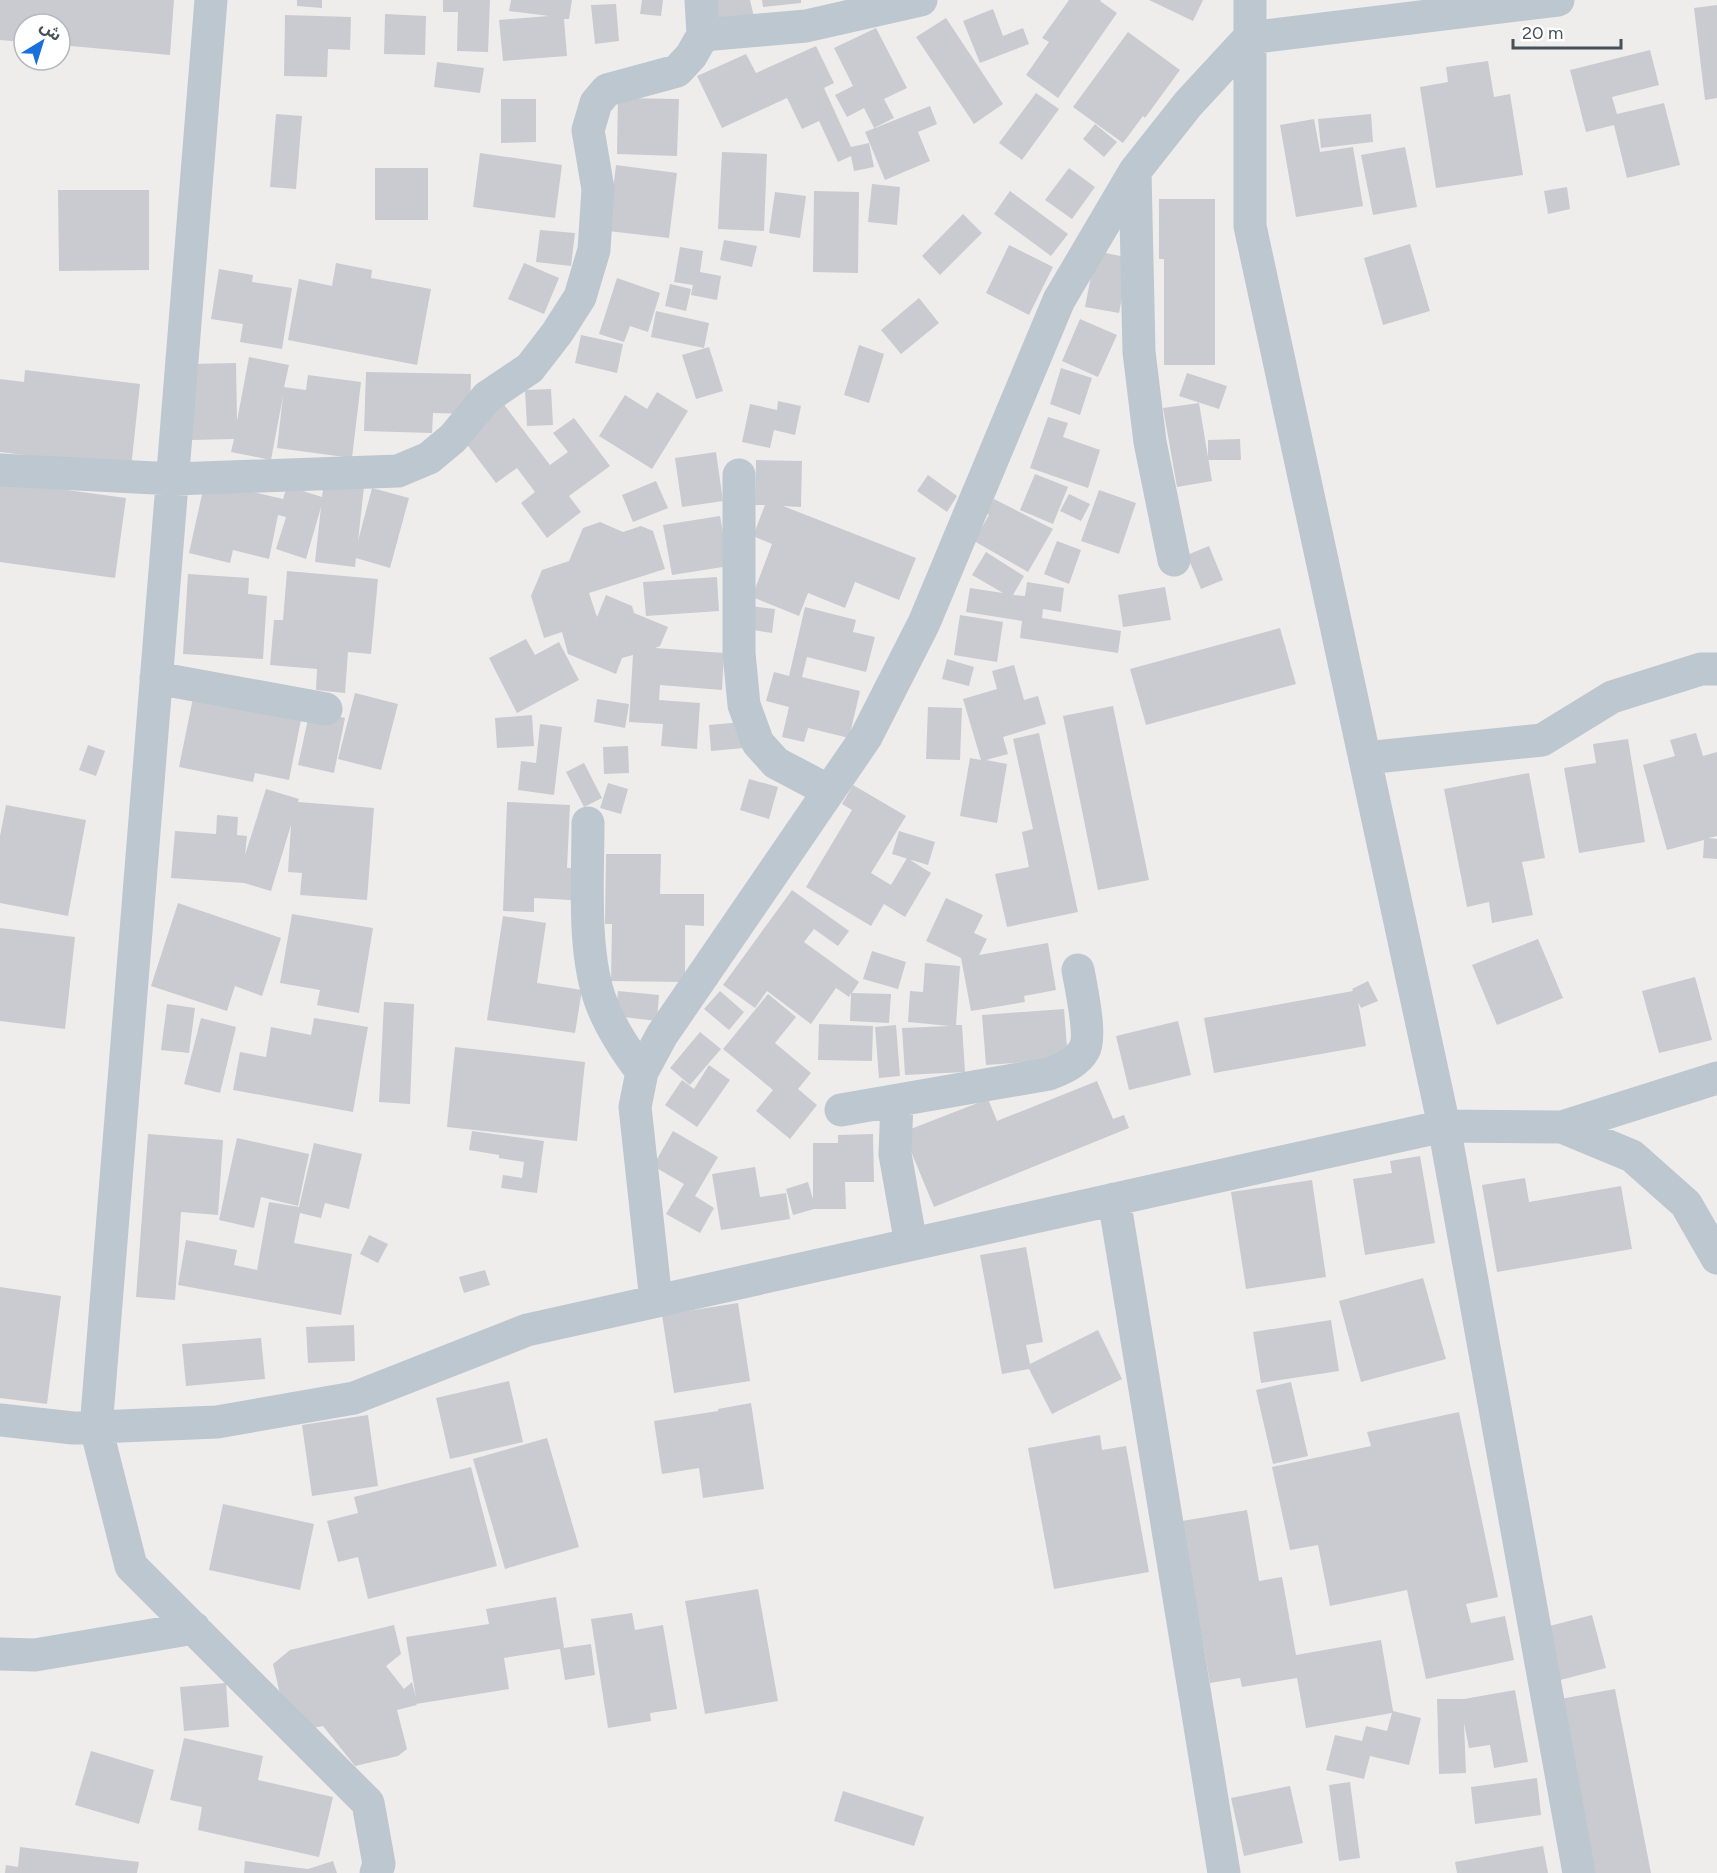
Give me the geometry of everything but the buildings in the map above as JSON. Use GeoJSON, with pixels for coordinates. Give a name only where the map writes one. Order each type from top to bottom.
{"type":"FeatureCollection","features":[{"type":"Feature","properties":{"kind":"street"},"geometry":{"type":"LineString","coordinates":[[211,0],[96,1428],[131,1566],[368,1803],[379,1864],[376,1873]]}},
{"type":"Feature","properties":{"kind":"street"},"geometry":{"type":"LineString","coordinates":[[0,470],[174,479],[398,471],[429,459],[453,438],[487,397],[530,368],[557,333],[580,297],[594,250],[598,189],[588,130],[596,104],[608,90],[677,71],[692,56],[703,35],[701,0]]}},
{"type":"Feature","properties":{"kind":"street"},"geometry":{"type":"LineString","coordinates":[[703,35],[807,26],[921,0]]}},
{"type":"Feature","properties":{"kind":"street"},"geometry":{"type":"LineString","coordinates":[[1250,0],[1250,226],[1444,1126],[1579,1873]]}},
{"type":"Feature","properties":{"kind":"street"},"geometry":{"type":"LineString","coordinates":[[656,1301],[635,1107],[642,1072],[669,1026],[866,737],[924,623],[1059,300],[1135,171],[1188,104],[1249,38],[1558,0]]}},
{"type":"Feature","properties":{"kind":"street"},"geometry":{"type":"LineString","coordinates":[[1135,171],[1139,352],[1150,442],[1174,560]]}},
{"type":"Feature","properties":{"kind":"street"},"geometry":{"type":"LineString","coordinates":[[739,475],[739,653],[744,705],[758,743],[776,763],[829,791]]}},
{"type":"Feature","properties":{"kind":"street"},"geometry":{"type":"LineString","coordinates":[[1365,758],[1542,740],[1612,697],[1701,669],[1717,669]]}},
{"type":"Feature","properties":{"kind":"street"},"geometry":{"type":"LineString","coordinates":[[156,678],[326,709]]}},
{"type":"Feature","properties":{"kind":"street"},"geometry":{"type":"LineString","coordinates":[[588,823],[589,957],[601,1004],[618,1040],[642,1072]]}},
{"type":"Feature","properties":{"kind":"street"},"geometry":{"type":"LineString","coordinates":[[841,1110],[1049,1074],[1068,1066],[1084,1050],[1087,1031],[1078,970]]}},
{"type":"Feature","properties":{"kind":"street"},"geometry":{"type":"LineString","coordinates":[[0,1420],[73,1428],[217,1422],[354,1398],[526,1330],[1444,1126],[1562,1127],[1717,1078]]}},
{"type":"Feature","properties":{"kind":"street"},"geometry":{"type":"LineString","coordinates":[[897,1101],[895,1154],[911,1244]]}},
{"type":"Feature","properties":{"kind":"street"},"geometry":{"type":"LineString","coordinates":[[1562,1127],[1632,1156],[1686,1204],[1717,1258]]}},
{"type":"Feature","properties":{"kind":"street"},"geometry":{"type":"LineString","coordinates":[[1114,1199],[1224,1873]]}},
{"type":"Feature","properties":{"kind":"street"},"geometry":{"type":"LineString","coordinates":[[0,1654],[35,1655],[194,1628]]}}]}
